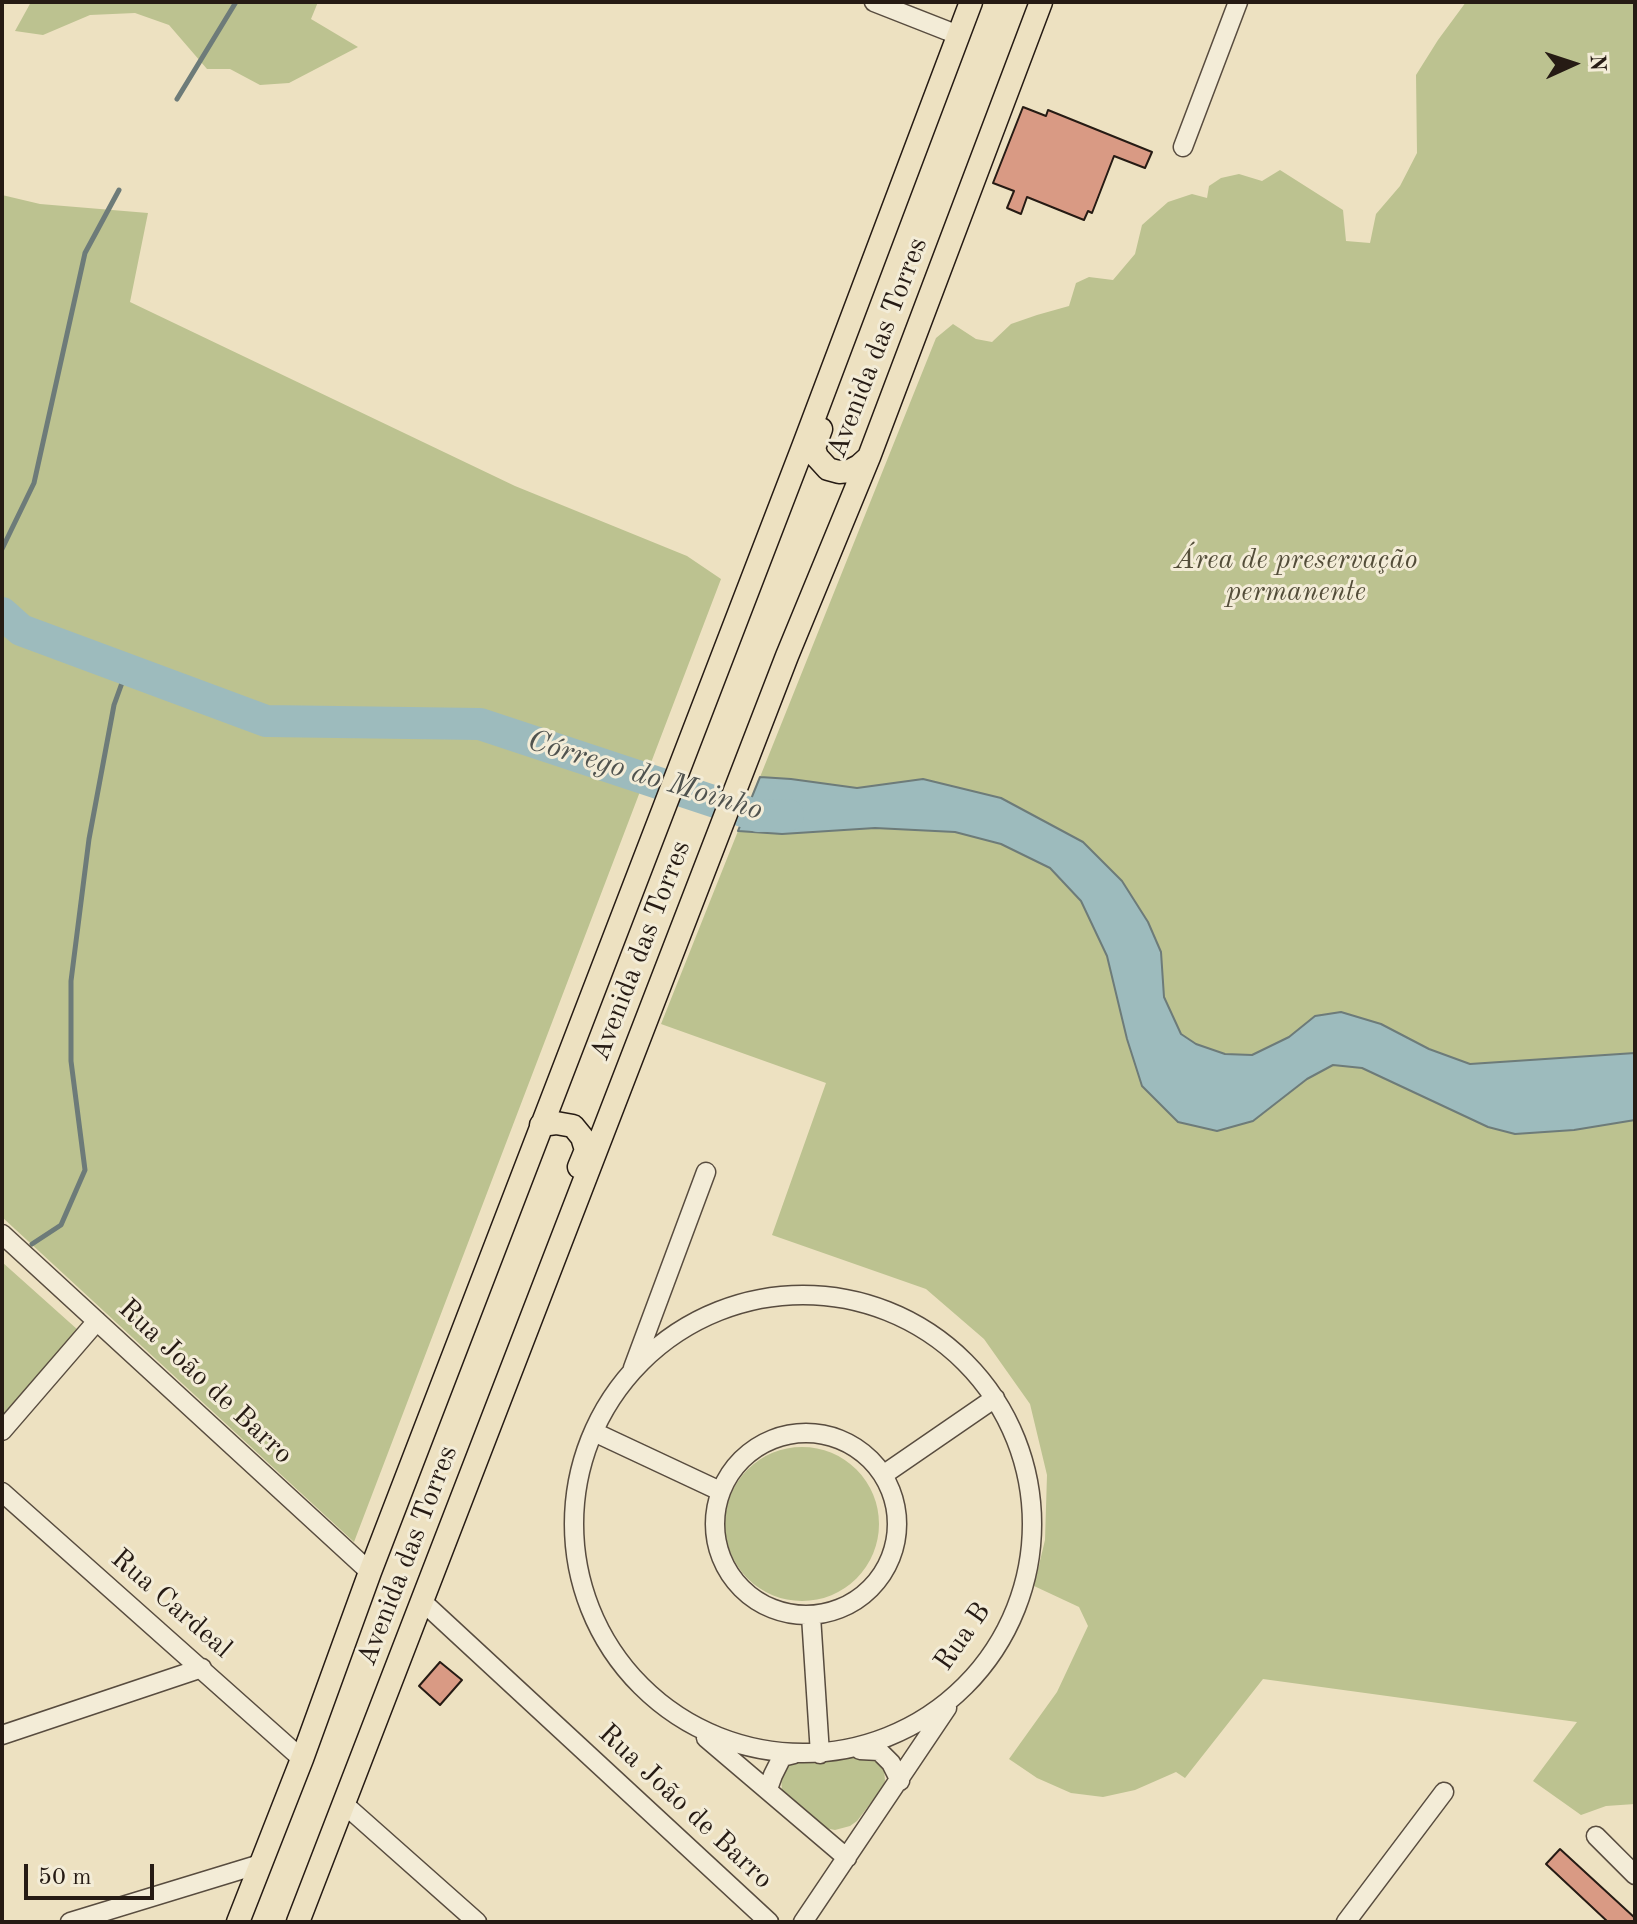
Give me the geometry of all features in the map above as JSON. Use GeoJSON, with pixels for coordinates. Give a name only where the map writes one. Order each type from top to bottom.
{"type":"FeatureCollection","features":[{"type":"Feature","properties":{"kind":"main road","name":"Avenida das Torres"},"geometry":{"type":"LineString","coordinates":[[238,1922],[971,2]]}},
{"type":"Feature","properties":{"kind":"main road","name":"Avenida das Torres"},"geometry":{"type":"LineString","coordinates":[[298,1922],[787,656],[869,457],[1041,2]]}},
{"type":"Feature","properties":{"kind":"main road"},"geometry":{"type":"LineString","coordinates":[[869,457],[849,471],[839,472],[828,469],[817,457],[814,448],[868,305],[871,268]]}},
{"type":"Feature","properties":{"kind":"main road"},"geometry":{"type":"LineString","coordinates":[[514,1361],[523,1309],[586,1150],[582,1137],[573,1126],[556,1123],[541,1125]]}},
{"type":"Feature","properties":{"kind":"street"},"geometry":{"type":"LineString","coordinates":[[874,2],[958,35]]}},
{"type":"Feature","properties":{"kind":"street"},"geometry":{"type":"LineString","coordinates":[[1183,147],[1238,2]]}},
{"type":"Feature","properties":{"kind":"street","name":"Rua B"},"geometry":{"type":"LineString","coordinates":[[630,1373],[706,1172]]}},
{"type":"Feature","properties":{"kind":"street","name":"Rua João de Barro"},"geometry":{"type":"LineString","coordinates":[[2,1234],[370,1572]]}},
{"type":"Feature","properties":{"kind":"street","name":"Rua B"},"geometry":{"type":"LineString","coordinates":[[819,1295],[860,1302],[900,1316],[937,1337],[968,1365],[995,1398],[1012,1430],[1024,1465],[1031,1500],[1027,1573],[1017,1607],[1001,1640],[980,1670],[956,1696],[925,1719],[890,1737],[853,1749],[820,1754],[767,1752],[741,1746],[691,1725],[656,1701],[627,1671],[603,1636],[586,1597],[577,1556],[575,1514],[581,1472],[594,1432],[610,1401],[630,1373],[661,1344],[697,1321],[735,1305],[776,1296],[819,1295]]}},
{"type":"Feature","properties":{"kind":"street"},"geometry":{"type":"LineString","coordinates":[[2,1431],[97,1321]]}},
{"type":"Feature","properties":{"kind":"street"},"geometry":{"type":"LineString","coordinates":[[883,1475],[995,1398]]}},
{"type":"Feature","properties":{"kind":"street"},"geometry":{"type":"LineString","coordinates":[[594,1432],[720,1491]]}},
{"type":"Feature","properties":{"kind":"street"},"geometry":{"type":"LineString","coordinates":[[806,1432],[833,1436],[858,1448],[883,1475],[892,1492],[898,1521],[895,1549],[883,1575],[864,1596],[839,1611],[811,1616],[781,1613],[754,1600],[732,1579],[718,1551],[714,1521],[720,1491],[734,1467],[754,1448],[779,1436],[806,1432]]}},
{"type":"Feature","properties":{"kind":"street","name":"Rua Cardeal"},"geometry":{"type":"LineString","coordinates":[[2,1492],[302,1759]]}},
{"type":"Feature","properties":{"kind":"street","name":"Rua João de Barro"},"geometry":{"type":"LineString","coordinates":[[423,1602],[769,1922]]}},
{"type":"Feature","properties":{"kind":"street"},"geometry":{"type":"LineString","coordinates":[[811,1616],[820,1754]]}},
{"type":"Feature","properties":{"kind":"street"},"geometry":{"type":"LineString","coordinates":[[2,1735],[202,1668]]}},
{"type":"Feature","properties":{"kind":"street"},"geometry":{"type":"LineString","coordinates":[[803,1922],[956,1696]]}},
{"type":"Feature","properties":{"kind":"street"},"geometry":{"type":"LineString","coordinates":[[691,1725],[847,1858]]}},
{"type":"Feature","properties":{"kind":"street"},"geometry":{"type":"LineString","coordinates":[[853,1749],[879,1751],[891,1763],[900,1781]]}},
{"type":"Feature","properties":{"kind":"street"},"geometry":{"type":"LineString","coordinates":[[768,1789],[782,1757],[794,1754]]}},
{"type":"Feature","properties":{"kind":"street"},"geometry":{"type":"LineString","coordinates":[[1346,1922],[1444,1792]]}},
{"type":"Feature","properties":{"kind":"street"},"geometry":{"type":"LineString","coordinates":[[344,1804],[477,1922]]}},
{"type":"Feature","properties":{"kind":"street"},"geometry":{"type":"LineString","coordinates":[[1596,1836],[1635,1875]]}},
{"type":"Feature","properties":{"kind":"street"},"geometry":{"type":"LineString","coordinates":[[70,1922],[260,1864]]}},
{"type":"Feature","properties":{"kind":"green space"},"geometry":{"type":"Polygon","coordinates":[[[31,2],[318,2],[311,19],[358,47],[289,83],[260,85],[230,69],[207,69],[169,25],[135,13],[90,15],[43,35],[15,31],[31,2]]]}},
{"type":"Feature","properties":{"kind":"green space","name":"Área de preservação permanente"},"geometry":{"type":"Polygon","coordinates":[[[1466,2],[1635,2],[1635,1053],[1470,1064],[1315,1016],[1289,1037],[1252,1055],[1225,1054],[1196,1044],[1181,1034],[1164,997],[1161,952],[1148,922],[923,779],[857,788],[760,777],[936,338],[953,324],[976,339],[992,342],[1011,324],[1069,306],[1076,283],[1089,277],[1113,280],[1135,254],[1142,225],[1168,202],[1192,194],[1207,198],[1209,186],[1221,178],[1239,174],[1262,181],[1280,170],[1343,210],[1346,241],[1370,243],[1376,214],[1400,186],[1417,153],[1416,75],[1466,2]]]}},
{"type":"Feature","properties":{"kind":"green space"},"geometry":{"type":"Polygon","coordinates":[[[2,195],[40,204],[148,213],[130,302],[515,486],[687,556],[721,579],[354,1542],[2,1217],[2,195]]]}},
{"type":"Feature","properties":{"kind":"green space"},"geometry":{"type":"Polygon","coordinates":[[[875,828],[955,832],[1001,844],[1050,868],[1081,901],[1107,956],[1127,1039],[1253,1121],[1307,1079],[1333,1065],[1362,1068],[1488,1127],[1574,1130],[1635,1120],[1635,1804],[1606,1806],[1581,1815],[1533,1781],[1577,1722],[1263,1679],[1185,1778],[1176,1772],[1135,1790],[1103,1797],[1071,1793],[1037,1778],[1009,1759],[1057,1692],[1088,1626],[1079,1607],[1034,1586],[1045,1540],[1047,1475],[1030,1404],[984,1339],[926,1289],[772,1235],[826,1083],[661,1024],[738,831],[782,834],[875,828]]]}},
{"type":"Feature","properties":{"kind":"green space"},"geometry":{"type":"Polygon","coordinates":[[[2,1262],[78,1330],[2,1417],[2,1262]]]}},
{"type":"Feature","properties":{"kind":"green space"},"geometry":{"type":"Polygon","coordinates":[[[802,1447],[832,1453],[857,1469],[873,1494],[879,1524],[873,1554],[857,1579],[832,1595],[802,1601],[772,1595],[747,1579],[731,1554],[725,1524],[731,1494],[747,1469],[772,1453],[802,1447]]]}},
{"type":"Feature","properties":{"kind":"green space"},"geometry":{"type":"Polygon","coordinates":[[[861,1754],[875,1757],[884,1768],[885,1781],[857,1821],[850,1826],[835,1830],[820,1827],[782,1791],[781,1776],[793,1762],[861,1754]]]}},
{"type":"Feature","properties":{"kind":"water"},"geometry":{"type":"Polygon","coordinates":[[[760,777],[857,788],[923,779],[1001,798],[1083,842],[1122,881],[1148,922],[1161,952],[1164,997],[1181,1034],[1196,1044],[1225,1054],[1252,1055],[1289,1037],[1315,1016],[1341,1012],[1381,1024],[1429,1049],[1470,1064],[1635,1053],[1635,1120],[1574,1130],[1515,1134],[1488,1127],[1362,1068],[1333,1065],[1307,1079],[1253,1121],[1217,1131],[1178,1122],[1142,1086],[1107,956],[1081,901],[1050,868],[1001,844],[955,832],[875,828],[782,834],[738,831],[760,777]]]}},
{"type":"Feature","properties":{"kind":"building"},"geometry":{"type":"Polygon","coordinates":[[[1023,107],[1046,116],[1048,110],[1152,152],[1145,168],[1114,156],[1092,213],[1088,211],[1084,220],[1027,197],[1021,214],[1007,208],[1014,191],[993,183],[1023,107]]]}},
{"type":"Feature","properties":{"kind":"building"},"geometry":{"type":"Polygon","coordinates":[[[440,1662],[462,1680],[440,1705],[419,1686],[440,1662]]]}},
{"type":"Feature","properties":{"kind":"building"},"geometry":{"type":"Polygon","coordinates":[[[1560,1849],[1635,1918],[1635,1922],[1608,1922],[1546,1864],[1560,1849]]]}},
{"type":"Feature","properties":{"kind":"waterway"},"geometry":{"type":"LineString","coordinates":[[177,99],[236,2]]}},
{"type":"Feature","properties":{"kind":"waterway"},"geometry":{"type":"LineString","coordinates":[[2,549],[34,483],[85,253],[119,190]]}},
{"type":"Feature","properties":{"kind":"waterway","name":"Córrego do Moinho"},"geometry":{"type":"LineString","coordinates":[[2,613],[21,630],[266,721],[480,724],[758,816],[788,815]]}},
{"type":"Feature","properties":{"kind":"waterway"},"geometry":{"type":"LineString","coordinates":[[32,1244],[61,1225],[85,1170],[71,1061],[71,981],[89,839],[114,705],[127,669]]}}]}
